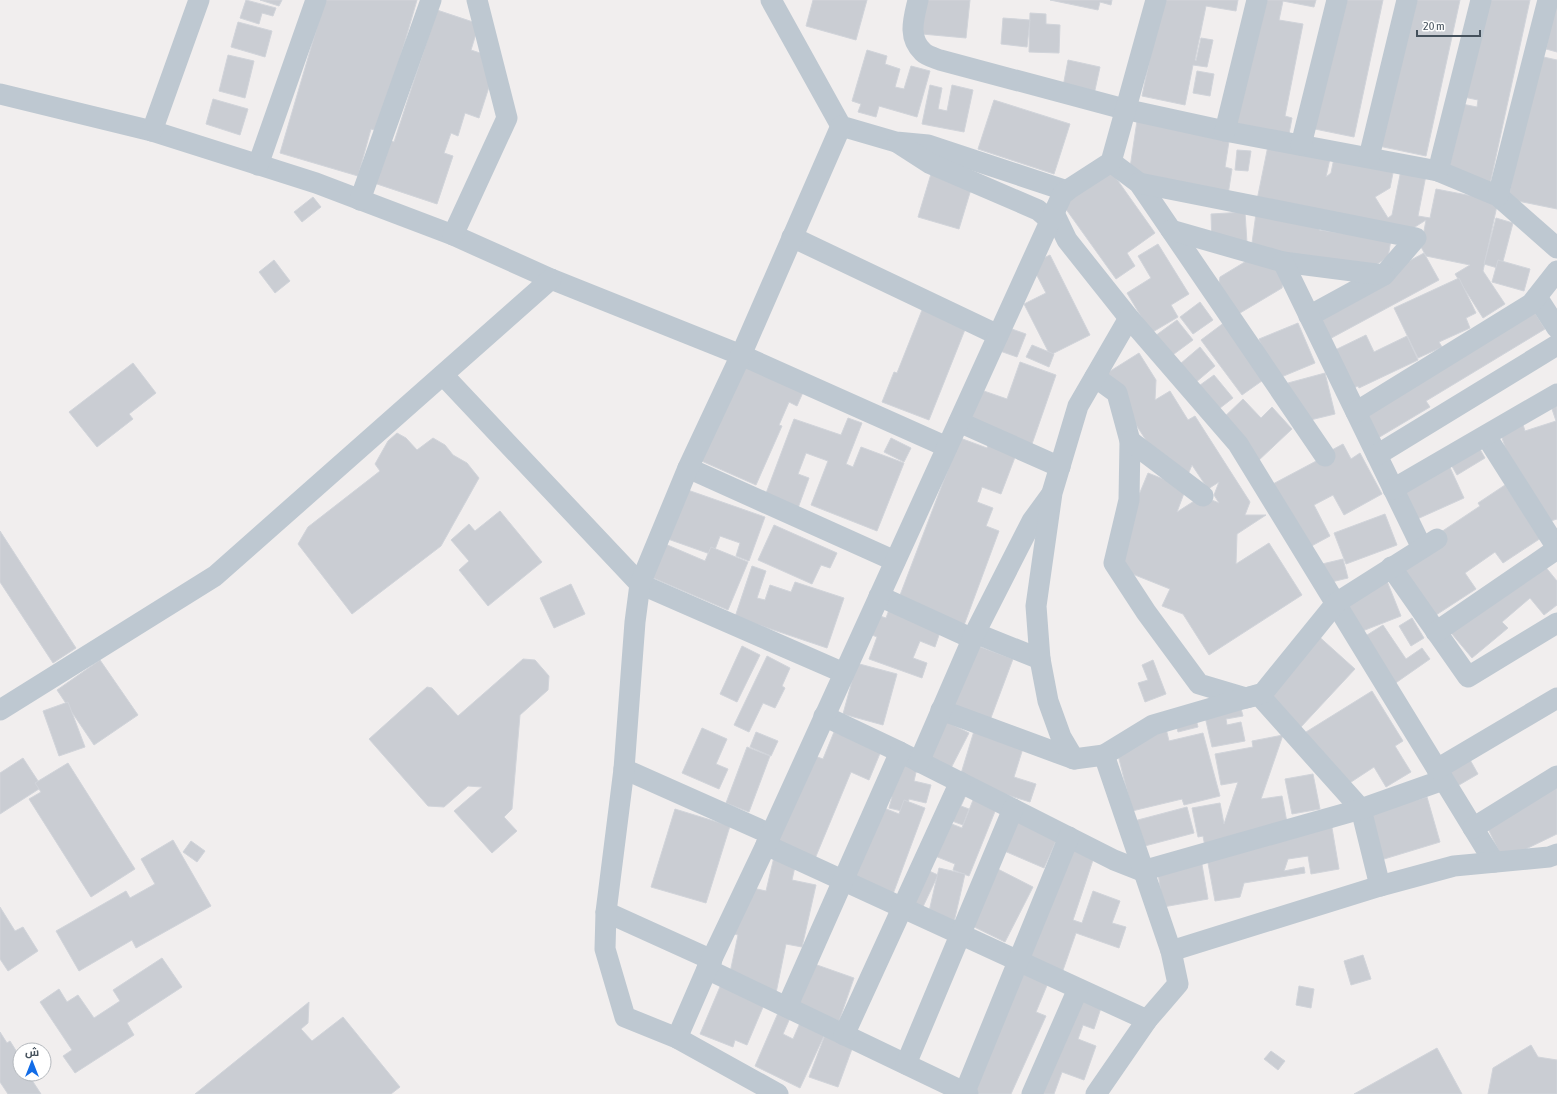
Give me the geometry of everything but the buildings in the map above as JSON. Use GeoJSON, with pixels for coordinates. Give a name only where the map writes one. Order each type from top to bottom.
{"type":"FeatureCollection","features":[{"type":"Feature","properties":{"kind":"street"},"geometry":{"type":"LineString","coordinates":[[152,131],[199,0]]}},
{"type":"Feature","properties":{"kind":"street"},"geometry":{"type":"LineString","coordinates":[[258,165],[316,0]]}},
{"type":"Feature","properties":{"kind":"street"},"geometry":{"type":"LineString","coordinates":[[360,200],[431,0]]}},
{"type":"Feature","properties":{"kind":"street"},"geometry":{"type":"LineString","coordinates":[[453,234],[507,118],[477,0]]}},
{"type":"Feature","properties":{"kind":"street"},"geometry":{"type":"LineString","coordinates":[[772,0],[841,126],[896,142],[928,144],[1067,191]]}},
{"type":"Feature","properties":{"kind":"street"},"geometry":{"type":"LineString","coordinates":[[918,0],[912,26],[914,40],[924,53],[940,60],[1124,110],[1225,131],[1301,144],[1438,171],[1498,196],[1557,248]]}},
{"type":"Feature","properties":{"kind":"street"},"geometry":{"type":"LineString","coordinates":[[677,1038],[709,964],[768,840],[1063,193],[1111,162],[1124,110],[1156,0]]}},
{"type":"Feature","properties":{"kind":"street"},"geometry":{"type":"LineString","coordinates":[[1225,131],[1257,0]]}},
{"type":"Feature","properties":{"kind":"street"},"geometry":{"type":"LineString","coordinates":[[1301,144],[1337,0]]}},
{"type":"Feature","properties":{"kind":"street"},"geometry":{"type":"LineString","coordinates":[[1370,157],[1407,0]]}},
{"type":"Feature","properties":{"kind":"street"},"geometry":{"type":"LineString","coordinates":[[1438,171],[1481,0]]}},
{"type":"Feature","properties":{"kind":"street"},"geometry":{"type":"LineString","coordinates":[[1498,196],[1548,0]]}},
{"type":"Feature","properties":{"kind":"street"},"geometry":{"type":"LineString","coordinates":[[0,94],[152,131],[316,184],[453,234],[551,279],[741,355],[947,448]]}},
{"type":"Feature","properties":{"kind":"street"},"geometry":{"type":"LineString","coordinates":[[778,1094],[677,1038],[625,1017],[605,949],[606,912],[624,769],[635,622],[640,584],[688,468],[741,355],[841,126]]}},
{"type":"Feature","properties":{"kind":"street"},"geometry":{"type":"LineString","coordinates":[[896,142],[929,163],[1052,217],[1067,240],[1129,318],[1238,444],[1494,862]]}},
{"type":"Feature","properties":{"kind":"street"},"geometry":{"type":"LineString","coordinates":[[1111,162],[1139,184],[1325,456]]}},
{"type":"Feature","properties":{"kind":"street"},"geometry":{"type":"LineString","coordinates":[[1139,184],[1416,238],[1384,275],[1309,316]]}},
{"type":"Feature","properties":{"kind":"street"},"geometry":{"type":"LineString","coordinates":[[1171,230],[1283,262],[1384,275]]}},
{"type":"Feature","properties":{"kind":"street"},"geometry":{"type":"LineString","coordinates":[[792,237],[998,335]]}},
{"type":"Feature","properties":{"kind":"street"},"geometry":{"type":"LineString","coordinates":[[941,710],[1074,759],[1104,755],[1153,725],[1263,693],[1336,603],[1430,544],[1393,489],[1283,262]]}},
{"type":"Feature","properties":{"kind":"street"},"geometry":{"type":"LineString","coordinates":[[1356,412],[1531,304],[1557,271]]}},
{"type":"Feature","properties":{"kind":"street"},"geometry":{"type":"LineString","coordinates":[[0,710],[215,576],[551,279]]}},
{"type":"Feature","properties":{"kind":"street"},"geometry":{"type":"LineString","coordinates":[[1537,297],[1557,328]]}},
{"type":"Feature","properties":{"kind":"street"},"geometry":{"type":"LineString","coordinates":[[1074,759],[1061,737],[1048,701],[1040,659],[1036,606],[1052,493],[1078,406],[1129,318]]}},
{"type":"Feature","properties":{"kind":"street"},"geometry":{"type":"LineString","coordinates":[[1376,455],[1557,345]]}},
{"type":"Feature","properties":{"kind":"street"},"geometry":{"type":"LineString","coordinates":[[443,374],[640,584],[844,673]]}},
{"type":"Feature","properties":{"kind":"street"},"geometry":{"type":"LineString","coordinates":[[1095,377],[1117,393],[1130,441],[1129,500],[1114,563],[1146,612],[1199,684],[1246,698],[1260,695],[1361,809],[1380,886]]}},
{"type":"Feature","properties":{"kind":"street"},"geometry":{"type":"LineString","coordinates":[[1393,489],[1557,394]]}},
{"type":"Feature","properties":{"kind":"street"},"geometry":{"type":"LineString","coordinates":[[959,422],[1060,467]]}},
{"type":"Feature","properties":{"kind":"street"},"geometry":{"type":"LineString","coordinates":[[1436,632],[1557,548],[1486,436]]}},
{"type":"Feature","properties":{"kind":"street"},"geometry":{"type":"LineString","coordinates":[[1130,441],[1203,496]]}},
{"type":"Feature","properties":{"kind":"street"},"geometry":{"type":"LineString","coordinates":[[688,468],[895,561]]}},
{"type":"Feature","properties":{"kind":"street"},"geometry":{"type":"LineString","coordinates":[[919,762],[974,636],[1032,521],[1052,493]]}},
{"type":"Feature","properties":{"kind":"street"},"geometry":{"type":"LineString","coordinates":[[1392,567],[1468,677],[1557,623]]}},
{"type":"Feature","properties":{"kind":"street"},"geometry":{"type":"LineString","coordinates":[[879,596],[974,636],[1040,659]]}},
{"type":"Feature","properties":{"kind":"street"},"geometry":{"type":"LineString","coordinates":[[824,716],[900,752],[1114,860],[1142,871],[1361,809],[1440,774],[1557,698]]}},
{"type":"Feature","properties":{"kind":"street"},"geometry":{"type":"LineString","coordinates":[[786,1007],[900,752]]}},
{"type":"Feature","properties":{"kind":"street"},"geometry":{"type":"LineString","coordinates":[[1096,1094],[1147,1020],[1178,984],[1171,951],[1142,871],[1104,755]]}},
{"type":"Feature","properties":{"kind":"street"},"geometry":{"type":"LineString","coordinates":[[624,769],[768,840],[843,880],[1147,1020]]}},
{"type":"Feature","properties":{"kind":"street"},"geometry":{"type":"LineString","coordinates":[[1473,828],[1557,776]]}},
{"type":"Feature","properties":{"kind":"street"},"geometry":{"type":"LineString","coordinates":[[844,1035],[960,782]]}},
{"type":"Feature","properties":{"kind":"street"},"geometry":{"type":"LineString","coordinates":[[906,1064],[1013,809]]}},
{"type":"Feature","properties":{"kind":"street"},"geometry":{"type":"LineString","coordinates":[[606,912],[709,964],[786,1007],[966,1093],[1069,836]]}},
{"type":"Feature","properties":{"kind":"street"},"geometry":{"type":"LineString","coordinates":[[1171,951],[1380,886],[1454,866],[1549,857],[1557,854]]}},
{"type":"Feature","properties":{"kind":"street"},"geometry":{"type":"LineString","coordinates":[[1032,1094],[1078,989]]}}]}
